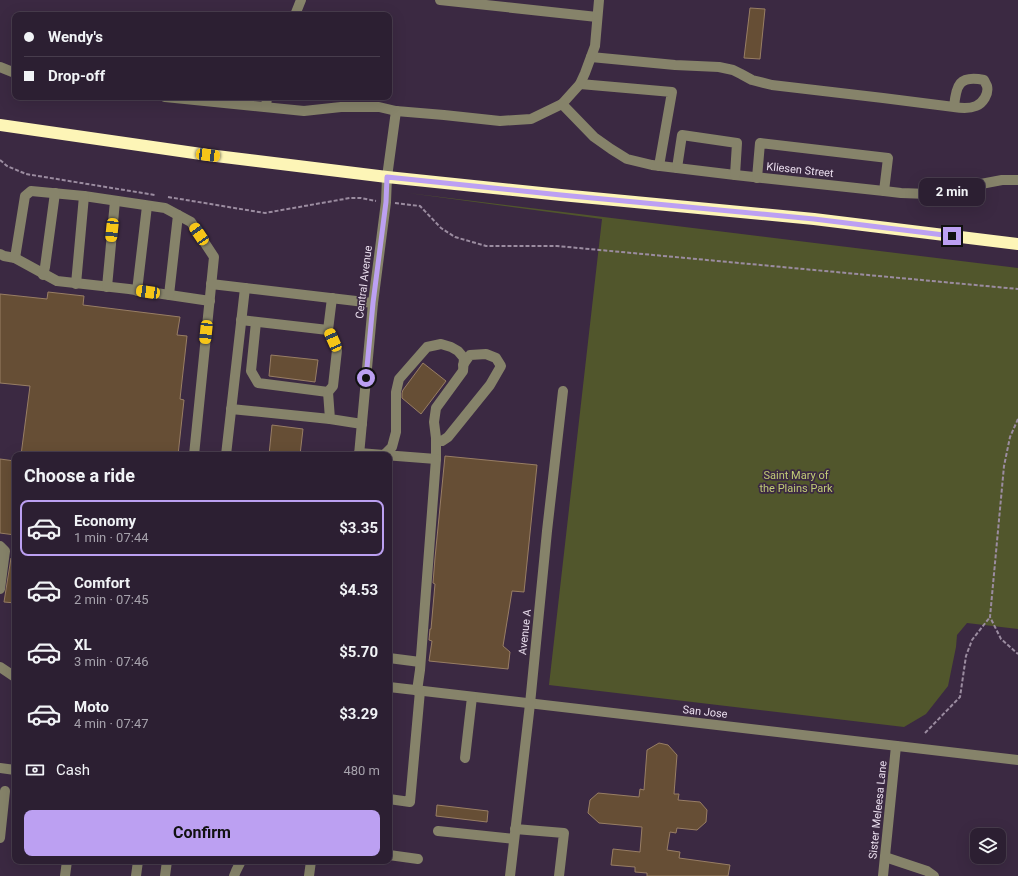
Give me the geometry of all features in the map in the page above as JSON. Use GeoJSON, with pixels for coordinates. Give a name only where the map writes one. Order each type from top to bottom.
{"type":"FeatureCollection","features":[{"type":"Feature","properties":{"kind":"highway"},"geometry":{"type":"LineString","coordinates":[[0,125],[208,155],[387,177],[814,219],[1018,244]]}},
{"type":"Feature","properties":{"kind":"street"},"geometry":{"type":"LineString","coordinates":[[296,12],[301,0]]}},
{"type":"Feature","properties":{"kind":"street"},"geometry":{"type":"LineString","coordinates":[[440,0],[474,2],[597,17]]}},
{"type":"Feature","properties":{"kind":"street"},"geometry":{"type":"LineString","coordinates":[[195,100],[304,111],[341,107],[379,107],[396,112],[444,115],[500,122],[531,119],[562,104],[580,84],[586,74],[595,46],[599,0]]}},
{"type":"Feature","properties":{"kind":"street"},"geometry":{"type":"LineString","coordinates":[[591,58],[719,68],[733,70],[752,80],[772,85],[954,107]]}},
{"type":"Feature","properties":{"kind":"street"},"geometry":{"type":"LineString","coordinates":[[0,67],[12,72]]}},
{"type":"Feature","properties":{"kind":"street"},"geometry":{"type":"LineString","coordinates":[[580,84],[672,92],[659,166]]}},
{"type":"Feature","properties":{"kind":"street"},"geometry":{"type":"LineString","coordinates":[[266,107],[267,100]]}},
{"type":"Feature","properties":{"kind":"street","name":"Kliesen Street"},"geometry":{"type":"LineString","coordinates":[[562,104],[594,137],[627,159],[659,166],[901,194],[928,194],[1002,180],[1018,180]]}},
{"type":"Feature","properties":{"kind":"street","name":"Central Avenue"},"geometry":{"type":"LineString","coordinates":[[359,452],[373,303],[396,112]]}},
{"type":"Feature","properties":{"kind":"street"},"geometry":{"type":"LineString","coordinates":[[677,168],[682,135],[736,143],[735,176]]}},
{"type":"Feature","properties":{"kind":"street"},"geometry":{"type":"LineString","coordinates":[[757,178],[760,143],[888,158],[884,191]]}},
{"type":"Feature","properties":{"kind":"street"},"geometry":{"type":"LineString","coordinates":[[15,258],[25,196],[31,191],[84,196],[165,208],[191,222],[214,257],[194,452]]}},
{"type":"Feature","properties":{"kind":"street"},"geometry":{"type":"LineString","coordinates":[[43,274],[55,193]]}},
{"type":"Feature","properties":{"kind":"street"},"geometry":{"type":"LineString","coordinates":[[76,284],[84,196]]}},
{"type":"Feature","properties":{"kind":"street"},"geometry":{"type":"LineString","coordinates":[[107,287],[115,201]]}},
{"type":"Feature","properties":{"kind":"street"},"geometry":{"type":"LineString","coordinates":[[137,291],[147,206]]}},
{"type":"Feature","properties":{"kind":"street"},"geometry":{"type":"LineString","coordinates":[[169,295],[178,215]]}},
{"type":"Feature","properties":{"kind":"street"},"geometry":{"type":"LineString","coordinates":[[0,254],[15,258],[57,281],[210,301]]}},
{"type":"Feature","properties":{"kind":"street"},"geometry":{"type":"LineString","coordinates":[[211,284],[373,303]]}},
{"type":"Feature","properties":{"kind":"street"},"geometry":{"type":"LineString","coordinates":[[226,452],[245,288]]}},
{"type":"Feature","properties":{"kind":"street"},"geometry":{"type":"LineString","coordinates":[[330,419],[328,392],[333,386],[337,350],[328,330],[332,298]]}},
{"type":"Feature","properties":{"kind":"street"},"geometry":{"type":"LineString","coordinates":[[241,320],[328,330]]}},
{"type":"Feature","properties":{"kind":"street"},"geometry":{"type":"LineString","coordinates":[[256,322],[251,371],[258,383],[328,392]]}},
{"type":"Feature","properties":{"kind":"street"},"geometry":{"type":"LineString","coordinates":[[387,452],[392,448],[396,432],[396,392],[399,379],[427,347],[441,344],[451,347],[464,358],[463,371],[436,408],[434,422],[436,458],[410,802],[392,799]]}},
{"type":"Feature","properties":{"kind":"street"},"geometry":{"type":"LineString","coordinates":[[436,440],[442,441],[448,437],[490,385],[500,366],[496,358],[486,354],[470,355],[463,365]]}},
{"type":"Feature","properties":{"kind":"street","name":"Avenue A"},"geometry":{"type":"LineString","coordinates":[[510,876],[530,704],[547,531],[564,391]]}},
{"type":"Feature","properties":{"kind":"street"},"geometry":{"type":"LineString","coordinates":[[231,408],[362,424]]}},
{"type":"Feature","properties":{"kind":"street"},"geometry":{"type":"LineString","coordinates":[[392,455],[436,458]]}},
{"type":"Feature","properties":{"kind":"street"},"geometry":{"type":"LineString","coordinates":[[0,546],[5,550],[0,589]]}},
{"type":"Feature","properties":{"kind":"street"},"geometry":{"type":"LineString","coordinates":[[392,658],[420,662]]}},
{"type":"Feature","properties":{"kind":"street"},"geometry":{"type":"LineString","coordinates":[[0,667],[12,675]]}},
{"type":"Feature","properties":{"kind":"street","name":"San Jose"},"geometry":{"type":"LineString","coordinates":[[392,687],[1018,760]]}},
{"type":"Feature","properties":{"kind":"street"},"geometry":{"type":"LineString","coordinates":[[465,758],[472,697]]}},
{"type":"Feature","properties":{"kind":"street","name":"Sister Meleesa Lane"},"geometry":{"type":"LineString","coordinates":[[883,876],[896,746]]}},
{"type":"Feature","properties":{"kind":"street"},"geometry":{"type":"LineString","coordinates":[[0,768],[12,770]]}},
{"type":"Feature","properties":{"kind":"street"},"geometry":{"type":"LineString","coordinates":[[0,838],[7,791]]}},
{"type":"Feature","properties":{"kind":"street"},"geometry":{"type":"LineString","coordinates":[[515,829],[564,833],[559,876]]}},
{"type":"Feature","properties":{"kind":"street"},"geometry":{"type":"LineString","coordinates":[[438,831],[514,839]]}},
{"type":"Feature","properties":{"kind":"street"},"geometry":{"type":"LineString","coordinates":[[392,855],[418,859]]}},
{"type":"Feature","properties":{"kind":"street"},"geometry":{"type":"LineString","coordinates":[[885,857],[927,871],[934,876]]}},
{"type":"Feature","properties":{"kind":"street"},"geometry":{"type":"LineString","coordinates":[[65,876],[67,864]]}},
{"type":"Feature","properties":{"kind":"street"},"geometry":{"type":"LineString","coordinates":[[136,876],[138,864]]}},
{"type":"Feature","properties":{"kind":"street"},"geometry":{"type":"LineString","coordinates":[[165,876],[167,864]]}},
{"type":"Feature","properties":{"kind":"street"},"geometry":{"type":"LineString","coordinates":[[234,876],[240,864]]}},
{"type":"Feature","properties":{"kind":"street"},"geometry":{"type":"LineString","coordinates":[[309,876],[311,864]]}},
{"type":"Feature","properties":{"kind":"path"},"geometry":{"type":"LineString","coordinates":[[0,160],[6,166],[26,174],[157,195]]}},
{"type":"Feature","properties":{"kind":"path"},"geometry":{"type":"LineString","coordinates":[[164,196],[265,213],[350,198],[362,198]]}},
{"type":"Feature","properties":{"kind":"path"},"geometry":{"type":"LineString","coordinates":[[404,204],[420,206],[441,228],[455,236],[486,246],[557,246],[1018,289]]}},
{"type":"Feature","properties":{"kind":"path"},"geometry":{"type":"LineString","coordinates":[[1018,419],[1010,437],[1004,466],[990,617],[1001,639],[1018,654]]}},
{"type":"Feature","properties":{"kind":"path"},"geometry":{"type":"LineString","coordinates":[[924,733],[960,697],[966,656],[972,640],[990,617]]}},
{"type":"Feature","properties":{"kind":"green space","name":"Saint Mary of the Plains Park"},"geometry":{"type":"Polygon","coordinates":[[[408,193],[1018,268],[1018,629],[967,623],[957,635],[948,686],[926,714],[904,727],[549,685],[602,219],[408,193]]]}},
{"type":"Feature","properties":{"kind":"building"},"geometry":{"type":"Polygon","coordinates":[[[750,8],[765,9],[760,59],[744,58],[750,8]]]}},
{"type":"Feature","properties":{"kind":"building"},"geometry":{"type":"Polygon","coordinates":[[[48,292],[84,296],[83,305],[180,317],[177,335],[187,336],[180,399],[184,400],[178,452],[21,452],[30,386],[0,383],[0,294],[47,299],[48,292]]]}},
{"type":"Feature","properties":{"kind":"building"},"geometry":{"type":"Polygon","coordinates":[[[271,355],[318,360],[315,382],[269,376],[271,355]]]}},
{"type":"Feature","properties":{"kind":"building"},"geometry":{"type":"Polygon","coordinates":[[[423,363],[446,381],[421,414],[402,398],[402,393],[423,363]]]}},
{"type":"Feature","properties":{"kind":"building"},"geometry":{"type":"Polygon","coordinates":[[[272,425],[303,429],[300,452],[269,452],[272,425]]]}},
{"type":"Feature","properties":{"kind":"building"},"geometry":{"type":"Polygon","coordinates":[[[445,456],[537,465],[524,592],[512,591],[503,646],[510,652],[508,669],[429,661],[432,641],[429,640],[435,584],[433,583],[445,456]]]}},
{"type":"Feature","properties":{"kind":"building"},"geometry":{"type":"Polygon","coordinates":[[[0,459],[12,461],[12,535],[0,533],[0,459]]]}},
{"type":"Feature","properties":{"kind":"building"},"geometry":{"type":"Polygon","coordinates":[[[11,558],[12,558],[12,603],[4,602],[11,558]]]}},
{"type":"Feature","properties":{"kind":"building"},"geometry":{"type":"Polygon","coordinates":[[[659,743],[668,745],[677,755],[674,794],[679,794],[678,800],[700,802],[707,810],[706,822],[697,830],[677,828],[676,833],[670,832],[667,850],[680,852],[679,858],[730,865],[728,876],[647,876],[647,873],[635,872],[635,867],[611,865],[613,849],[640,852],[642,827],[599,823],[588,813],[590,800],[598,793],[639,797],[640,789],[644,790],[647,750],[659,743]]]}},
{"type":"Feature","properties":{"kind":"building"},"geometry":{"type":"Polygon","coordinates":[[[437,805],[488,811],[487,822],[436,816],[437,805]]]}},
{"type":"Feature","properties":{"kind":"route"},"geometry":{"type":"LineString","coordinates":[[366,378],[373,303],[386,202],[387,177],[814,219],[952,236]]}}]}
